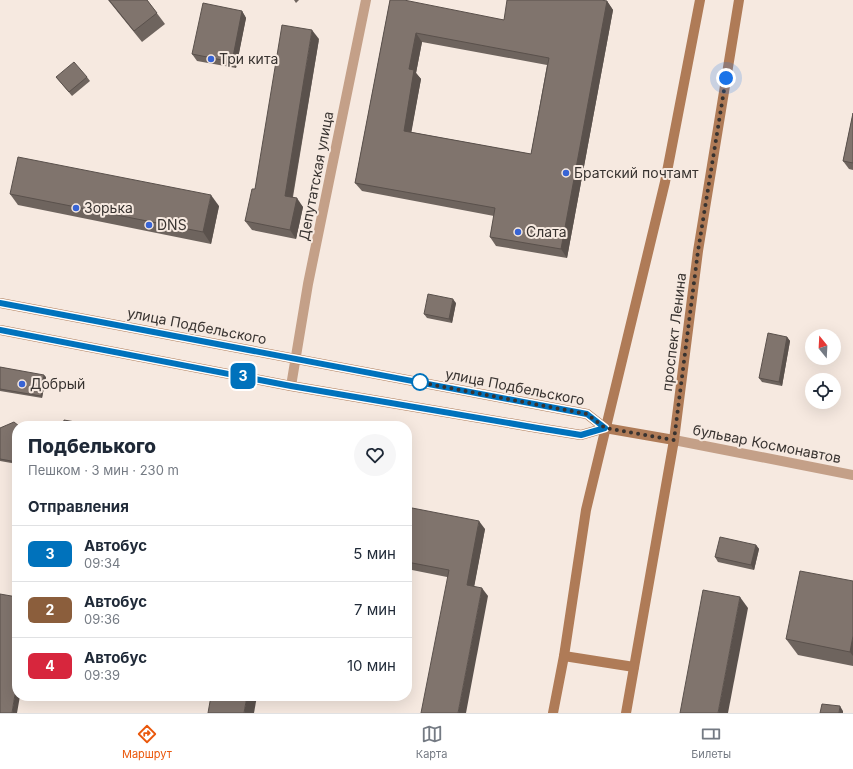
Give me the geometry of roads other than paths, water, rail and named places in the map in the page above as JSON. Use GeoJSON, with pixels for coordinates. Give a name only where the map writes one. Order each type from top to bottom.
{"type":"FeatureCollection","features":[{"type":"Feature","properties":{"kind":"main road"},"geometry":{"type":"LineString","coordinates":[[553,713],[564,656],[586,510],[665,182],[700,0]]}},
{"type":"Feature","properties":{"kind":"main road","name":"проспект Ленина"},"geometry":{"type":"LineString","coordinates":[[626,713],[674,440],[698,251],[739,0]]}},
{"type":"Feature","properties":{"kind":"main road","name":"улица Подбельского"},"geometry":{"type":"LineString","coordinates":[[0,303],[587,414],[605,428]]}},
{"type":"Feature","properties":{"kind":"main road"},"geometry":{"type":"LineString","coordinates":[[0,330],[291,386],[581,435],[605,428]]}},
{"type":"Feature","properties":{"kind":"main road","name":"бульвар Космонавтов"},"geometry":{"type":"LineString","coordinates":[[605,428],[674,440]]}},
{"type":"Feature","properties":{"kind":"main road"},"geometry":{"type":"LineString","coordinates":[[564,656],[634,667]]}},
{"type":"Feature","properties":{"kind":"street","name":"Депутатская улица"},"geometry":{"type":"LineString","coordinates":[[291,386],[308,284],[366,0]]}},
{"type":"Feature","properties":{"kind":"street","name":"бульвар Космонавтов"},"geometry":{"type":"LineString","coordinates":[[674,440],[853,475]]}},
{"type":"Feature","properties":{"kind":"place","name":"Три кита"},"geometry":{"type":"Point","coordinates":[211,59]}},
{"type":"Feature","properties":{"kind":"place","name":"Братский почтамт"},"geometry":{"type":"Point","coordinates":[566,173]}},
{"type":"Feature","properties":{"kind":"place","name":"Зорька"},"geometry":{"type":"Point","coordinates":[76,208]}},
{"type":"Feature","properties":{"kind":"place","name":"DNS"},"geometry":{"type":"Point","coordinates":[149,225]}},
{"type":"Feature","properties":{"kind":"place","name":"Слата"},"geometry":{"type":"Point","coordinates":[518,232]}},
{"type":"Feature","properties":{"kind":"place","name":"Добрый"},"geometry":{"type":"Point","coordinates":[22,384]}}]}
